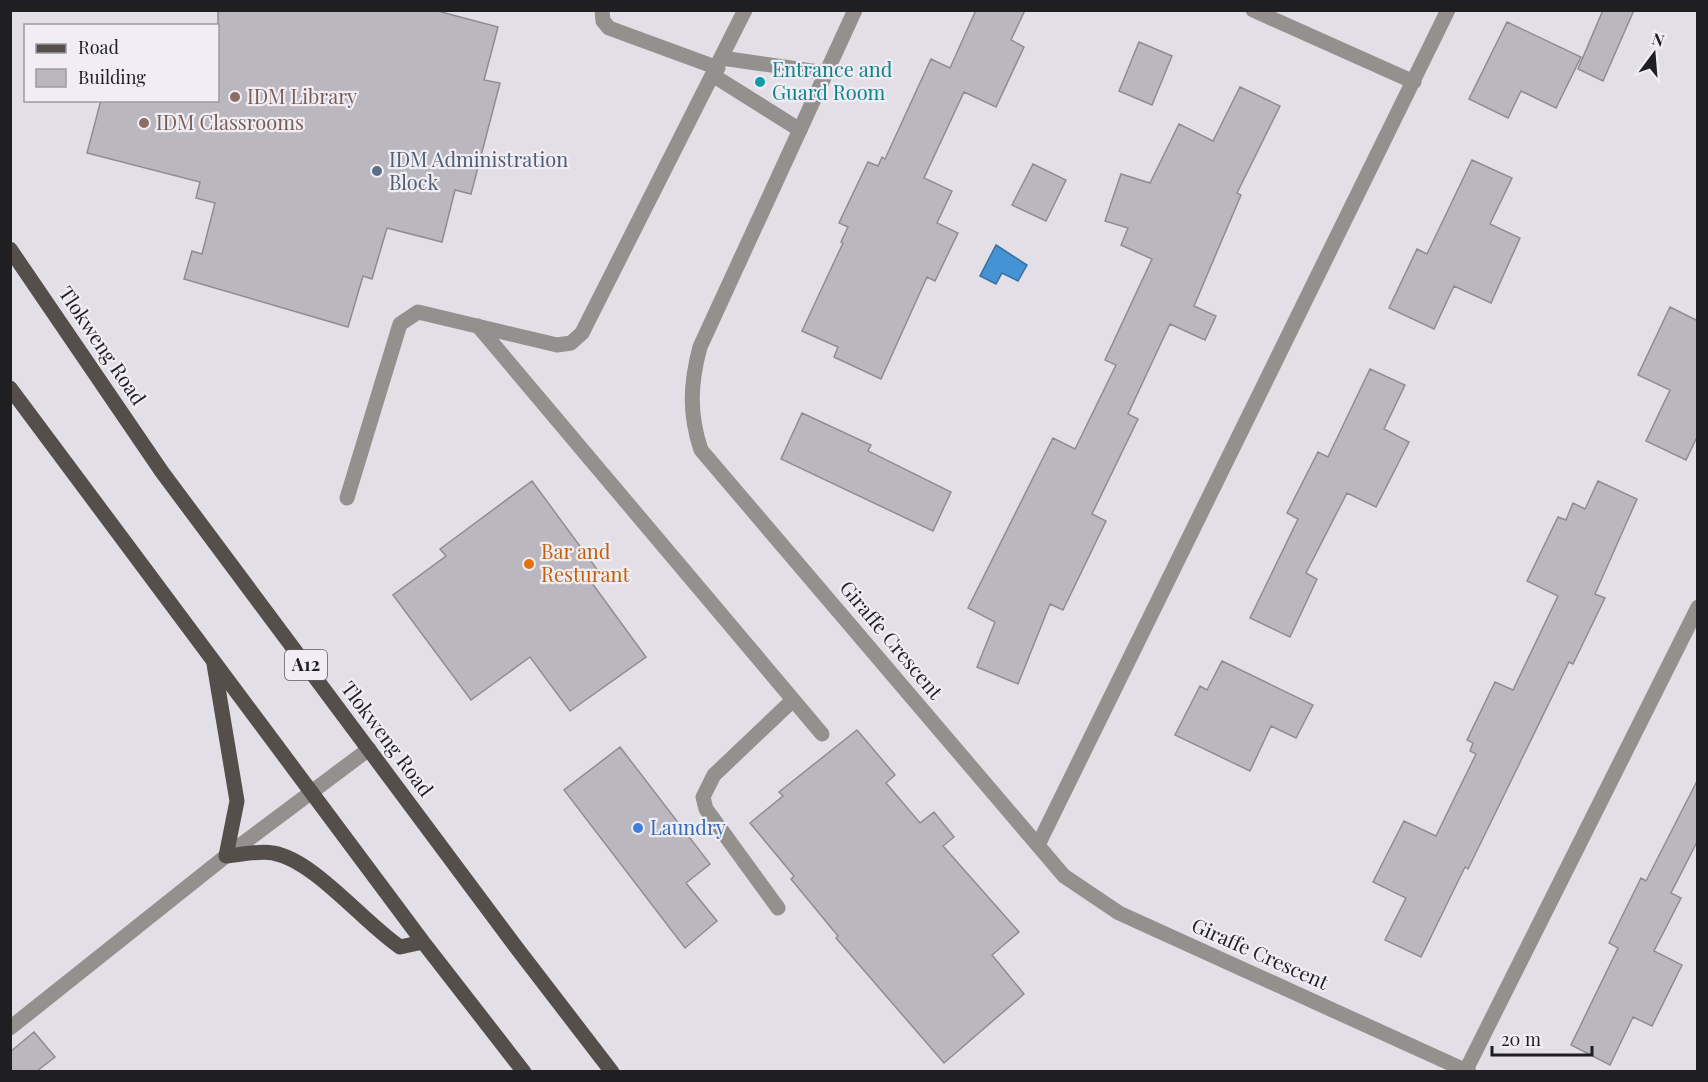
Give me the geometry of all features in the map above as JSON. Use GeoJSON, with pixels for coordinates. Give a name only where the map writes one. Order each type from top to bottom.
{"type":"FeatureCollection","features":[{"type":"Feature","properties":{"kind":"main road","name":"Tlokweng Road"},"geometry":{"type":"LineString","coordinates":[[10,249],[162,472],[612,1071]]}},
{"type":"Feature","properties":{"kind":"main road"},"geometry":{"type":"LineString","coordinates":[[10,388],[423,942],[524,1071]]}},
{"type":"Feature","properties":{"kind":"main road"},"geometry":{"type":"LineString","coordinates":[[213,661],[237,801],[226,856],[271,852],[288,856],[303,865],[400,947],[423,942]]}},
{"type":"Feature","properties":{"kind":"street"},"geometry":{"type":"LineString","coordinates":[[602,10],[603,21],[609,28],[718,67],[826,73]]}},
{"type":"Feature","properties":{"kind":"street"},"geometry":{"type":"LineString","coordinates":[[346,498],[400,324],[418,312],[556,345],[571,343],[582,333],[745,10]]}},
{"type":"Feature","properties":{"kind":"street","name":"Giraffe Crescent"},"geometry":{"type":"LineString","coordinates":[[855,10],[700,347],[693,370],[690,398],[692,424],[701,450],[1064,876],[1119,913],[1467,1071]]}},
{"type":"Feature","properties":{"kind":"street"},"geometry":{"type":"LineString","coordinates":[[1252,10],[1414,82]]}},
{"type":"Feature","properties":{"kind":"street"},"geometry":{"type":"LineString","coordinates":[[1038,844],[1448,10]]}},
{"type":"Feature","properties":{"kind":"street"},"geometry":{"type":"LineString","coordinates":[[718,67],[800,130]]}},
{"type":"Feature","properties":{"kind":"street"},"geometry":{"type":"LineString","coordinates":[[478,326],[822,734]]}},
{"type":"Feature","properties":{"kind":"street"},"geometry":{"type":"LineString","coordinates":[[1467,1071],[1698,606]]}},
{"type":"Feature","properties":{"kind":"street"},"geometry":{"type":"LineString","coordinates":[[778,908],[706,809],[703,797],[714,775],[793,700]]}},
{"type":"Feature","properties":{"kind":"street"},"geometry":{"type":"LineString","coordinates":[[10,1028],[226,856],[369,749]]}},
{"type":"Feature","properties":{"kind":"water"},"geometry":{"type":"Polygon","coordinates":[[[996,245],[1027,265],[1018,281],[1002,273],[996,284],[980,276],[996,245]]]}},
{"type":"Feature","properties":{"kind":"building"},"geometry":{"type":"Polygon","coordinates":[[[218,10],[434,10],[498,27],[484,80],[500,83],[471,194],[455,190],[442,242],[387,228],[372,279],[363,276],[348,327],[184,279],[192,251],[202,254],[215,203],[196,198],[200,182],[87,153],[100,102],[219,102],[218,10]]]}},
{"type":"Feature","properties":{"kind":"building"},"geometry":{"type":"Polygon","coordinates":[[[976,10],[1025,10],[1011,40],[1024,47],[996,107],[964,92],[924,178],[952,191],[937,223],[958,233],[935,281],[927,277],[881,379],[834,357],[838,347],[802,331],[843,243],[841,242],[848,227],[839,223],[868,162],[878,166],[882,157],[885,159],[931,59],[950,68],[976,10]]]}},
{"type":"Feature","properties":{"kind":"building"},"geometry":{"type":"Polygon","coordinates":[[[1603,10],[1634,10],[1603,81],[1578,69],[1603,10]]]}},
{"type":"Feature","properties":{"kind":"building"},"geometry":{"type":"Polygon","coordinates":[[[1507,22],[1581,57],[1556,108],[1521,91],[1508,118],[1469,99],[1507,22]]]}},
{"type":"Feature","properties":{"kind":"building"},"geometry":{"type":"Polygon","coordinates":[[[1139,42],[1172,56],[1152,105],[1119,91],[1139,42]]]}},
{"type":"Feature","properties":{"kind":"building"},"geometry":{"type":"Polygon","coordinates":[[[1240,87],[1280,106],[1237,193],[1241,195],[1194,306],[1216,316],[1205,340],[1170,324],[1128,414],[1138,419],[1092,514],[1106,521],[1063,610],[1050,604],[1018,684],[977,667],[995,622],[968,608],[1053,438],[1075,449],[1116,365],[1105,360],[1152,259],[1121,245],[1128,228],[1105,221],[1121,174],[1150,183],[1179,124],[1213,141],[1240,87]]]}},
{"type":"Feature","properties":{"kind":"building"},"geometry":{"type":"Polygon","coordinates":[[[1472,160],[1512,178],[1490,224],[1520,238],[1491,303],[1454,286],[1434,329],[1389,308],[1417,249],[1427,254],[1472,160]]]}},
{"type":"Feature","properties":{"kind":"building"},"geometry":{"type":"Polygon","coordinates":[[[1033,164],[1066,180],[1046,221],[1012,205],[1033,164]]]}},
{"type":"Feature","properties":{"kind":"building"},"geometry":{"type":"Polygon","coordinates":[[[1670,307],[1698,321],[1698,435],[1686,460],[1646,441],[1670,390],[1638,375],[1670,307]]]}},
{"type":"Feature","properties":{"kind":"building"},"geometry":{"type":"Polygon","coordinates":[[[1370,369],[1405,385],[1384,429],[1409,442],[1376,507],[1347,493],[1306,573],[1317,579],[1290,637],[1250,618],[1298,519],[1287,513],[1318,452],[1328,457],[1370,369]]]}},
{"type":"Feature","properties":{"kind":"building"},"geometry":{"type":"Polygon","coordinates":[[[802,413],[871,445],[868,451],[951,492],[933,531],[781,459],[802,413]]]}},
{"type":"Feature","properties":{"kind":"building"},"geometry":{"type":"Polygon","coordinates":[[[532,481],[599,572],[589,579],[646,657],[570,711],[530,657],[471,700],[393,595],[446,556],[440,549],[532,481]]]}},
{"type":"Feature","properties":{"kind":"building"},"geometry":{"type":"Polygon","coordinates":[[[1598,481],[1637,499],[1595,594],[1605,598],[1573,664],[1569,662],[1468,869],[1465,867],[1421,957],[1385,940],[1406,898],[1373,882],[1404,821],[1436,836],[1476,754],[1470,751],[1473,743],[1467,740],[1495,682],[1513,690],[1558,596],[1527,581],[1558,517],[1566,520],[1573,503],[1585,509],[1598,481]]]}},
{"type":"Feature","properties":{"kind":"building"},"geometry":{"type":"Polygon","coordinates":[[[1222,661],[1313,705],[1296,738],[1271,726],[1250,771],[1175,735],[1200,686],[1207,690],[1222,661]]]}},
{"type":"Feature","properties":{"kind":"building"},"geometry":{"type":"Polygon","coordinates":[[[857,730],[895,775],[886,783],[920,823],[934,812],[954,837],[943,846],[1019,932],[992,955],[1024,994],[944,1063],[836,938],[838,936],[791,879],[794,876],[750,823],[783,796],[779,792],[857,730]]]}},
{"type":"Feature","properties":{"kind":"building"},"geometry":{"type":"Polygon","coordinates":[[[620,747],[710,864],[686,883],[717,921],[685,948],[564,790],[620,747]]]}},
{"type":"Feature","properties":{"kind":"building"},"geometry":{"type":"Polygon","coordinates":[[[1698,779],[1698,840],[1671,893],[1681,898],[1654,951],[1682,965],[1652,1026],[1633,1017],[1610,1065],[1571,1045],[1618,948],[1609,943],[1641,878],[1646,881],[1698,779]]]}},
{"type":"Feature","properties":{"kind":"building"},"geometry":{"type":"Polygon","coordinates":[[[34,1032],[55,1057],[37,1071],[10,1071],[10,1052],[34,1032]]]}},
{"type":"Feature","properties":{"kind":"place","name":"Entrance and Guard Room"},"geometry":{"type":"Point","coordinates":[760,82]}},
{"type":"Feature","properties":{"kind":"place","name":"IDM Library"},"geometry":{"type":"Point","coordinates":[235,97]}},
{"type":"Feature","properties":{"kind":"place","name":"IDM Classrooms"},"geometry":{"type":"Point","coordinates":[144,123]}},
{"type":"Feature","properties":{"kind":"place","name":"IDM Administration Block"},"geometry":{"type":"Point","coordinates":[377,171]}},
{"type":"Feature","properties":{"kind":"place","name":"Bar and Resturant"},"geometry":{"type":"Point","coordinates":[529,564]}},
{"type":"Feature","properties":{"kind":"place","name":"Laundry"},"geometry":{"type":"Point","coordinates":[638,828]}}]}
